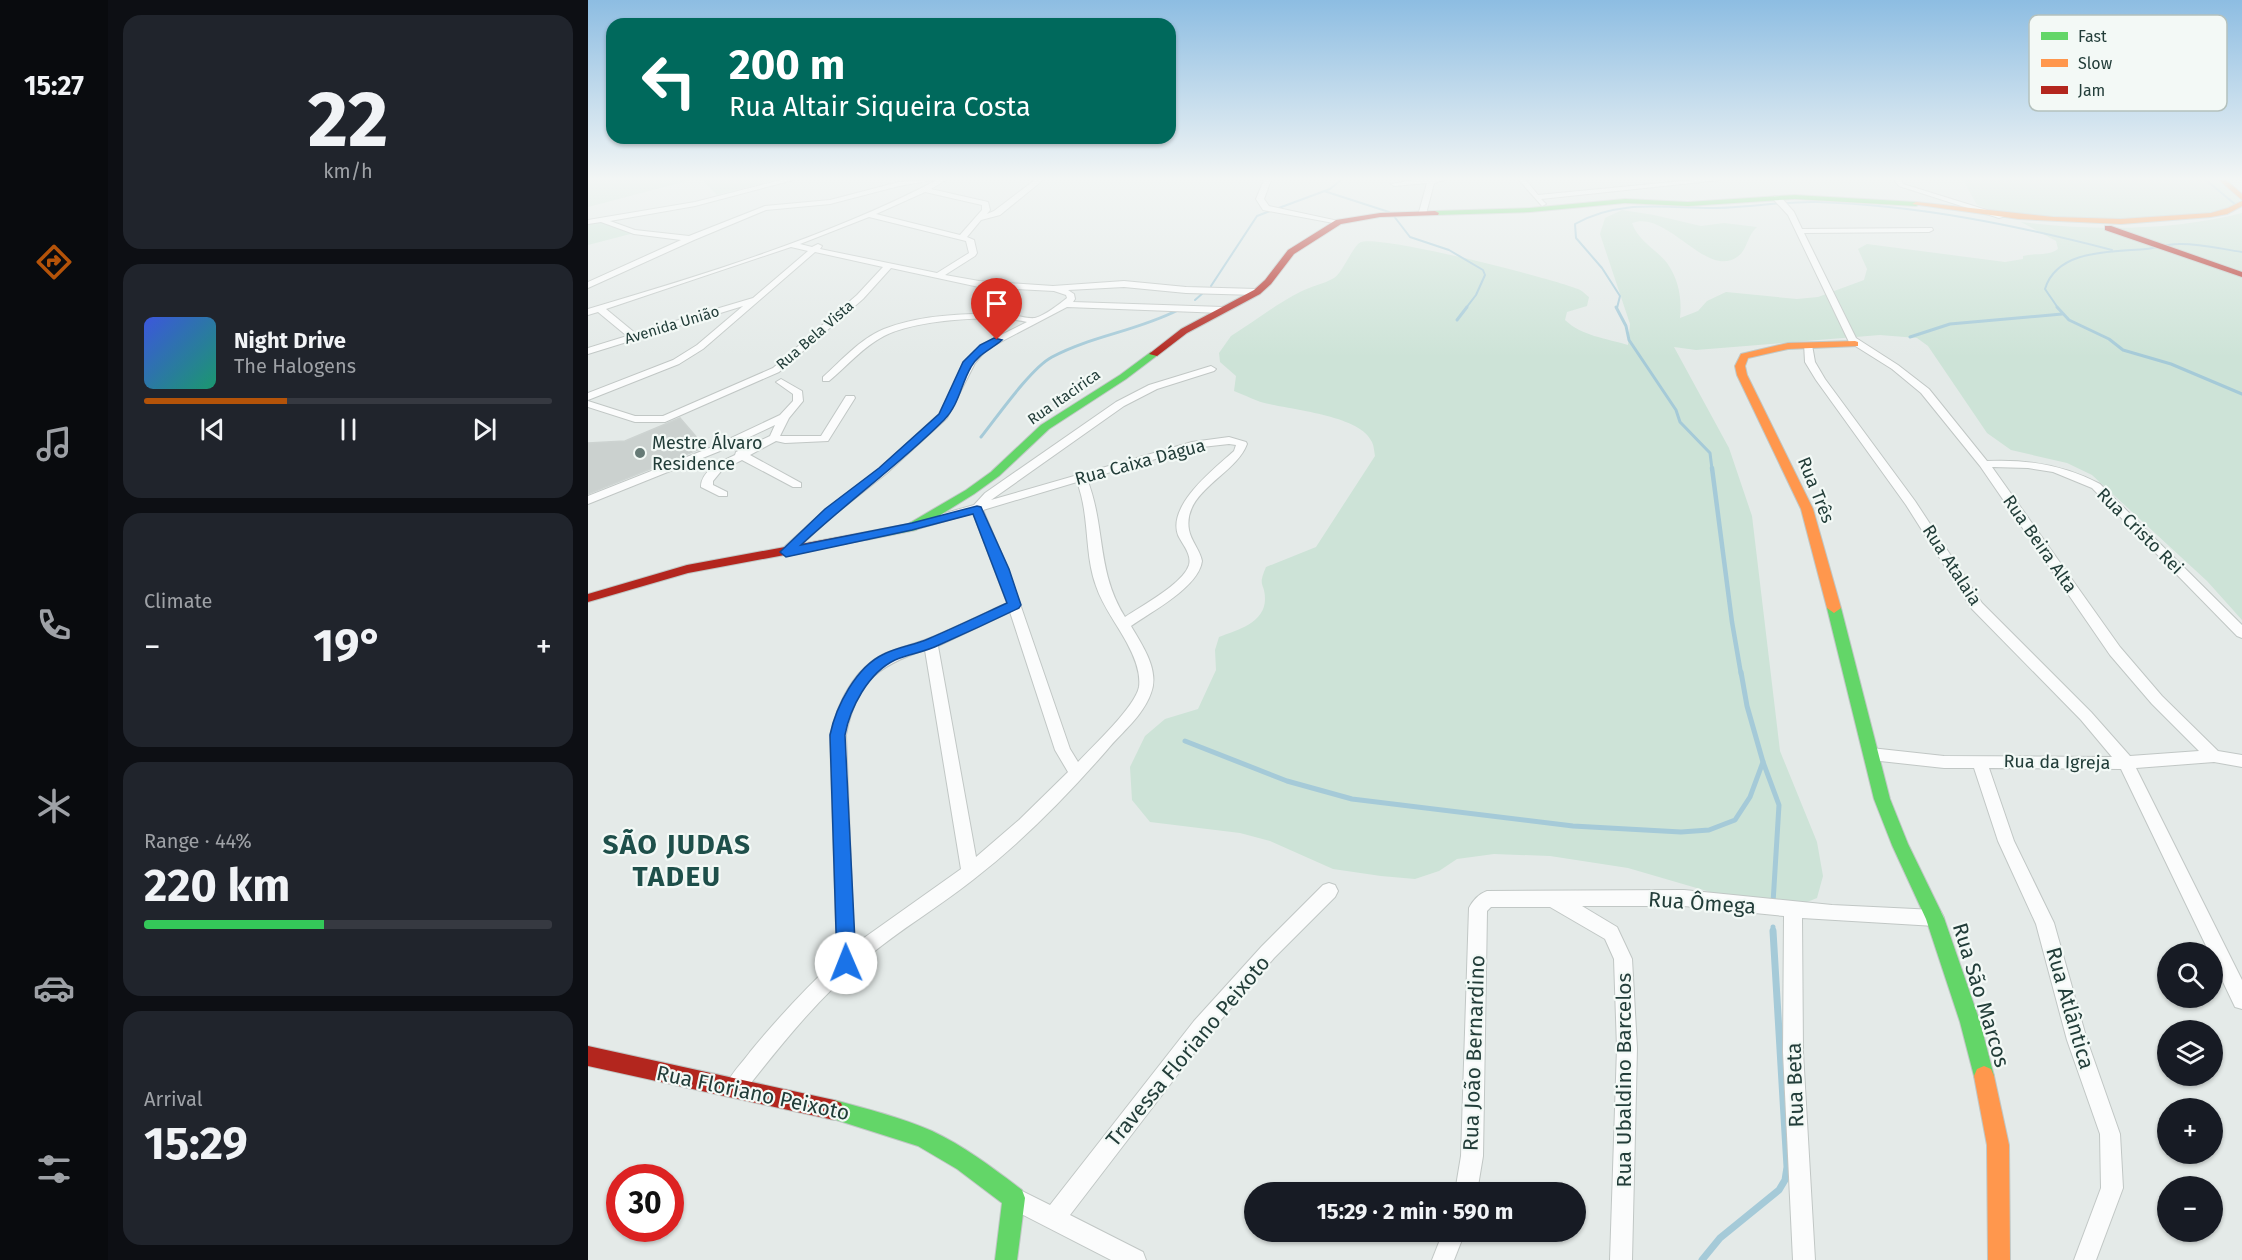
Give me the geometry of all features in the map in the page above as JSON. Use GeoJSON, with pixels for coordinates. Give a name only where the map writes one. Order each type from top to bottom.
{"type":"FeatureCollection","features":[{"type":"Feature","properties":{"kind":"street"},"geometry":{"type":"LineString","coordinates":[[588,285],[689,239]]}},
{"type":"Feature","properties":{"kind":"street"},"geometry":{"type":"LineString","coordinates":[[588,312],[717,272],[807,239]]}},
{"type":"Feature","properties":{"kind":"street"},"geometry":{"type":"LineString","coordinates":[[588,397],[687,356],[708,341],[827,239]]}},
{"type":"Feature","properties":{"kind":"street"},"geometry":{"type":"LineString","coordinates":[[937,276],[971,256],[972,243],[966,239]]}},
{"type":"Feature","properties":{"kind":"street","name":"Rua Itacirica"},"geometry":{"type":"LineString","coordinates":[[590,598],[687,569],[912,527],[970,492],[995,474],[1053,422],[1123,377],[1185,331],[1257,292],[1268,282],[1291,252],[1312,239]]}},
{"type":"Feature","properties":{"kind":"street"},"geometry":{"type":"LineString","coordinates":[[1804,239],[1849,337],[1855,344]]}},
{"type":"Feature","properties":{"kind":"street"},"geometry":{"type":"LineString","coordinates":[[2140,239],[2242,274]]}},
{"type":"Feature","properties":{"kind":"street"},"geometry":{"type":"LineString","coordinates":[[791,245],[971,283],[1053,289],[1124,284],[1186,290],[1257,292]]}},
{"type":"Feature","properties":{"kind":"street","name":"Rua Bela Vista"},"geometry":{"type":"LineString","coordinates":[[588,404],[636,420],[654,421],[665,419],[776,370],[860,297],[889,265]]}},
{"type":"Feature","properties":{"kind":"street"},"geometry":{"type":"LineString","coordinates":[[786,552],[830,512],[883,471],[943,416],[967,364],[975,354],[1071,299],[1070,294],[1053,289]]}},
{"type":"Feature","properties":{"kind":"street","name":"Avenida União"},"geometry":{"type":"LineString","coordinates":[[588,351],[755,299]]}},
{"type":"Feature","properties":{"kind":"street"},"geometry":{"type":"LineString","coordinates":[[1065,304],[1223,310]]}},
{"type":"Feature","properties":{"kind":"street"},"geometry":{"type":"LineString","coordinates":[[600,309],[634,337]]}},
{"type":"Feature","properties":{"kind":"street"},"geometry":{"type":"LineString","coordinates":[[826,379],[864,346],[888,330],[920,323],[986,317],[1017,317],[1035,321]]}},
{"type":"Feature","properties":{"kind":"street","name":"Rua Três"},"geometry":{"type":"LineString","coordinates":[[1855,344],[1806,345],[1751,352],[1744,356],[1740,366],[1742,375],[1808,509],[1857,688],[1871,754]]}},
{"type":"Feature","properties":{"kind":"street","name":"Rua Beira Alta"},"geometry":{"type":"LineString","coordinates":[[1855,344],[1895,367],[1925,391],[1984,464],[2115,651],[2157,700],[2214,756]]}},
{"type":"Feature","properties":{"kind":"street","name":"Rua Atalaia"},"geometry":{"type":"LineString","coordinates":[[1806,345],[1810,362],[1821,380],[1911,504],[1977,606],[2086,716],[2126,763],[2242,1000]]}},
{"type":"Feature","properties":{"kind":"street"},"geometry":{"type":"LineString","coordinates":[[1077,774],[1063,750],[979,506],[1120,404],[1154,387],[1211,369]]}},
{"type":"Feature","properties":{"kind":"street"},"geometry":{"type":"LineString","coordinates":[[774,438],[784,417],[799,396],[781,382]]}},
{"type":"Feature","properties":{"kind":"street"},"geometry":{"type":"LineString","coordinates":[[723,494],[707,487],[707,481],[718,468],[740,454],[774,438],[824,439],[850,398]]}},
{"type":"Feature","properties":{"kind":"street"},"geometry":{"type":"LineString","coordinates":[[588,500],[716,449],[784,417]]}},
{"type":"Feature","properties":{"kind":"street","name":"Rua Caixa Dágua"},"geometry":{"type":"LineString","coordinates":[[912,527],[1197,444],[1230,440],[1242,444],[1239,452],[1191,501],[1182,518],[1183,530],[1196,556],[1194,566],[1180,583],[1124,624]]}},
{"type":"Feature","properties":{"kind":"street"},"geometry":{"type":"LineString","coordinates":[[740,454],[797,485]]}},
{"type":"Feature","properties":{"kind":"street","name":"Rua Cristo Rei"},"geometry":{"type":"LineString","coordinates":[[1984,464],[2019,462],[2045,466],[2077,475],[2096,486],[2242,633]]}},
{"type":"Feature","properties":{"kind":"street"},"geometry":{"type":"LineString","coordinates":[[736,1086],[804,1006],[846,963],[970,872],[1077,774],[1138,704],[1146,685],[1144,666],[1124,624],[1108,601],[1098,572],[1094,556],[1092,506],[1081,478]]}},
{"type":"Feature","properties":{"kind":"street"},"geometry":{"type":"LineString","coordinates":[[846,963],[838,735],[841,716],[848,700],[877,665],[889,657],[931,643],[1014,605]]}},
{"type":"Feature","properties":{"kind":"street"},"geometry":{"type":"LineString","coordinates":[[931,643],[970,872]]}},
{"type":"Feature","properties":{"kind":"street","name":"Rua da Igreja"},"geometry":{"type":"LineString","coordinates":[[1871,754],[1944,762],[2126,763],[2214,756],[2242,761]]}},
{"type":"Feature","properties":{"kind":"street","name":"Rua São Marcos"},"geometry":{"type":"LineString","coordinates":[[1871,754],[1882,799],[1900,845],[1935,918],[1970,1022],[1988,1090],[1998,1145],[1999,1260]]}},
{"type":"Feature","properties":{"kind":"street","name":"Rua Atlântica"},"geometry":{"type":"LineString","coordinates":[[1979,761],[2006,841],[2034,895],[2045,923],[2077,1041],[2110,1134],[2112,1188],[2085,1260]]}},
{"type":"Feature","properties":{"kind":"street","name":"Travessa Floriano Peixoto"},"geometry":{"type":"LineString","coordinates":[[1054,1217],[1201,1028],[1268,952],[1329,891]]}},
{"type":"Feature","properties":{"kind":"street","name":"Rua Ômega"},"geometry":{"type":"LineString","coordinates":[[1478,913],[1481,903],[1487,899],[1683,898],[1793,910],[1935,918]]}},
{"type":"Feature","properties":{"kind":"street","name":"Rua Ubaldino Barcelos"},"geometry":{"type":"LineString","coordinates":[[1554,899],[1611,933],[1623,959],[1627,1048],[1621,1260]]}},
{"type":"Feature","properties":{"kind":"street","name":"Rua Beta"},"geometry":{"type":"LineString","coordinates":[[1793,910],[1793,1052],[1804,1260]]}},
{"type":"Feature","properties":{"kind":"street","name":"Rua João Bernardino"},"geometry":{"type":"LineString","coordinates":[[1468,1182],[1473,1156],[1478,913]]}},
{"type":"Feature","properties":{"kind":"street","name":"Rua Floriano Peixoto"},"geometry":{"type":"LineString","coordinates":[[588,1056],[628,1067],[736,1086],[824,1105],[916,1135],[975,1168],[1014,1198],[1135,1260]]}},
{"type":"Feature","properties":{"kind":"street"},"geometry":{"type":"LineString","coordinates":[[1005,1260],[1014,1198]]}},
{"type":"Feature","properties":{"kind":"street"},"geometry":{"type":"LineString","coordinates":[[1443,1260],[1450,1242]]}},
{"type":"Feature","properties":{"kind":"green space"},"geometry":{"type":"Polygon","coordinates":[[[588,239],[612,239],[588,245],[588,239]]]}},
{"type":"Feature","properties":{"kind":"green space"},"geometry":{"type":"Polygon","coordinates":[[[1602,239],[1642,239],[1663,258],[1671,269],[1679,290],[1680,318],[1698,311],[1707,301],[1726,292],[1797,299],[1818,297],[1864,280],[1867,269],[1858,249],[1867,244],[2005,262],[2023,259],[2023,256],[2050,253],[2058,249],[2056,241],[2052,239],[2242,239],[2242,620],[2207,581],[2092,475],[2067,463],[2011,450],[1987,433],[1928,346],[1917,338],[1880,335],[1696,350],[1674,347],[1729,448],[1752,516],[1780,751],[1817,842],[1823,876],[1817,898],[1790,909],[1748,903],[1628,868],[1550,856],[1494,854],[1457,859],[1439,871],[1415,879],[1381,876],[1333,869],[1270,841],[1240,833],[1150,822],[1132,800],[1130,767],[1145,736],[1165,719],[1198,709],[1216,670],[1215,650],[1219,637],[1255,620],[1264,607],[1265,594],[1262,582],[1266,567],[1316,547],[1375,456],[1372,442],[1355,426],[1326,416],[1265,403],[1234,391],[1236,376],[1220,362],[1219,353],[1231,336],[1291,297],[1334,278],[1361,242],[1400,245],[1432,251],[1536,276],[1578,289],[1589,297],[1587,306],[1567,312],[1565,320],[1579,330],[1602,338],[1628,345],[1630,324],[1602,239]]]}},
{"type":"Feature","properties":{"kind":"green space"},"geometry":{"type":"Polygon","coordinates":[[[1680,239],[1749,239],[1741,254],[1725,261],[1712,259],[1680,239]]]}},
{"type":"Feature","properties":{"kind":"building","name":"Mestre Álvaro Residence"},"geometry":{"type":"Polygon","coordinates":[[[680,418],[705,447],[588,494],[588,443],[625,441],[680,418]]]}},
{"type":"Feature","properties":{"kind":"waterway"},"geometry":{"type":"LineString","coordinates":[[1211,286],[1242,239]]}},
{"type":"Feature","properties":{"kind":"waterway"},"geometry":{"type":"LineString","coordinates":[[1415,239],[1449,250],[1483,270],[1485,275],[1476,295],[1466,308]]}},
{"type":"Feature","properties":{"kind":"waterway"},"geometry":{"type":"LineString","coordinates":[[1577,239],[1602,268],[1620,296],[1617,308]]}},
{"type":"Feature","properties":{"kind":"waterway"},"geometry":{"type":"LineString","coordinates":[[2067,239],[2112,250]]}},
{"type":"Feature","properties":{"kind":"waterway"},"geometry":{"type":"LineString","coordinates":[[2058,308],[2045,289],[2051,276],[2061,266],[2087,255],[2178,244],[2202,245],[2242,252]]}},
{"type":"Feature","properties":{"kind":"waterway"},"geometry":{"type":"LineString","coordinates":[[1195,300],[1203,293]]}},
{"type":"Feature","properties":{"kind":"waterway"},"geometry":{"type":"LineString","coordinates":[[1457,320],[1467,307]]}},
{"type":"Feature","properties":{"kind":"waterway"},"geometry":{"type":"LineString","coordinates":[[1616,307],[1626,326],[1629,340],[1676,410],[1680,422],[1710,453],[1712,469]]}},
{"type":"Feature","properties":{"kind":"waterway"},"geometry":{"type":"LineString","coordinates":[[2057,307],[2069,320],[2109,339],[2123,350],[2171,364],[2242,394]]}},
{"type":"Feature","properties":{"kind":"waterway"},"geometry":{"type":"LineString","coordinates":[[981,437],[1034,371],[1052,357],[1178,310]]}},
{"type":"Feature","properties":{"kind":"waterway"},"geometry":{"type":"LineString","coordinates":[[1910,337],[1950,324],[2062,314]]}},
{"type":"Feature","properties":{"kind":"waterway"},"geometry":{"type":"LineString","coordinates":[[1712,468],[1741,674]]}},
{"type":"Feature","properties":{"kind":"waterway"},"geometry":{"type":"LineString","coordinates":[[1741,672],[1747,706],[1763,762]]}},
{"type":"Feature","properties":{"kind":"waterway"},"geometry":{"type":"LineString","coordinates":[[1185,741],[1287,781],[1352,799],[1573,826],[1681,832],[1709,830],[1735,820],[1750,797],[1763,762]]}},
{"type":"Feature","properties":{"kind":"waterway"},"geometry":{"type":"LineString","coordinates":[[1763,762],[1779,805],[1773,903]]}},
{"type":"Feature","properties":{"kind":"waterway"},"geometry":{"type":"LineString","coordinates":[[1702,1260],[1720,1238],[1779,1190],[1785,1180],[1787,1167],[1773,931]]}},
{"type":"Feature","properties":{"kind":"traffic: fast"},"geometry":{"type":"LineString","coordinates":[[866,536],[912,527],[970,492],[995,474],[1045,427],[1123,377],[1154,354]]}},
{"type":"Feature","properties":{"kind":"traffic: fast"},"geometry":{"type":"LineString","coordinates":[[1834,608],[1882,799],[1900,845],[1935,918],[1970,1022],[1984,1076]]}},
{"type":"Feature","properties":{"kind":"traffic: fast"},"geometry":{"type":"LineString","coordinates":[[834,1110],[892,1126],[925,1139],[965,1162],[1014,1198],[1006,1260]]}},
{"type":"Feature","properties":{"kind":"traffic: slow"},"geometry":{"type":"LineString","coordinates":[[1834,608],[1807,509],[1742,375],[1740,366],[1744,356],[1788,346],[1855,344]]}},
{"type":"Feature","properties":{"kind":"traffic: slow"},"geometry":{"type":"LineString","coordinates":[[1984,1076],[1998,1145],[1999,1260]]}},
{"type":"Feature","properties":{"kind":"traffic: jam"},"geometry":{"type":"LineString","coordinates":[[1154,354],[1184,331],[1257,292],[1268,282],[1291,252],[1312,239]]}},
{"type":"Feature","properties":{"kind":"traffic: jam"},"geometry":{"type":"LineString","coordinates":[[2139,239],[2242,275]]}},
{"type":"Feature","properties":{"kind":"traffic: jam"},"geometry":{"type":"LineString","coordinates":[[588,598],[687,569],[866,536]]}},
{"type":"Feature","properties":{"kind":"traffic: jam"},"geometry":{"type":"LineString","coordinates":[[588,1056],[834,1110]]}},
{"type":"Feature","properties":{"kind":"place","name":"Mestre Álvaro Residence"},"geometry":{"type":"Point","coordinates":[640,453]}},
{"type":"Feature","properties":{"kind":"district","name":"SÃO JUDAS TADEU"},"geometry":{"type":"Point","coordinates":[677,860]}},
{"type":"Feature","properties":{"kind":"route"},"geometry":{"type":"LineString","coordinates":[[846,963],[838,735],[841,716],[848,700],[877,665],[889,657],[931,643],[1014,605],[977,509],[912,527],[786,552],[830,512],[883,471],[943,416],[957,390],[967,364],[975,354],[997,340]]}}]}
